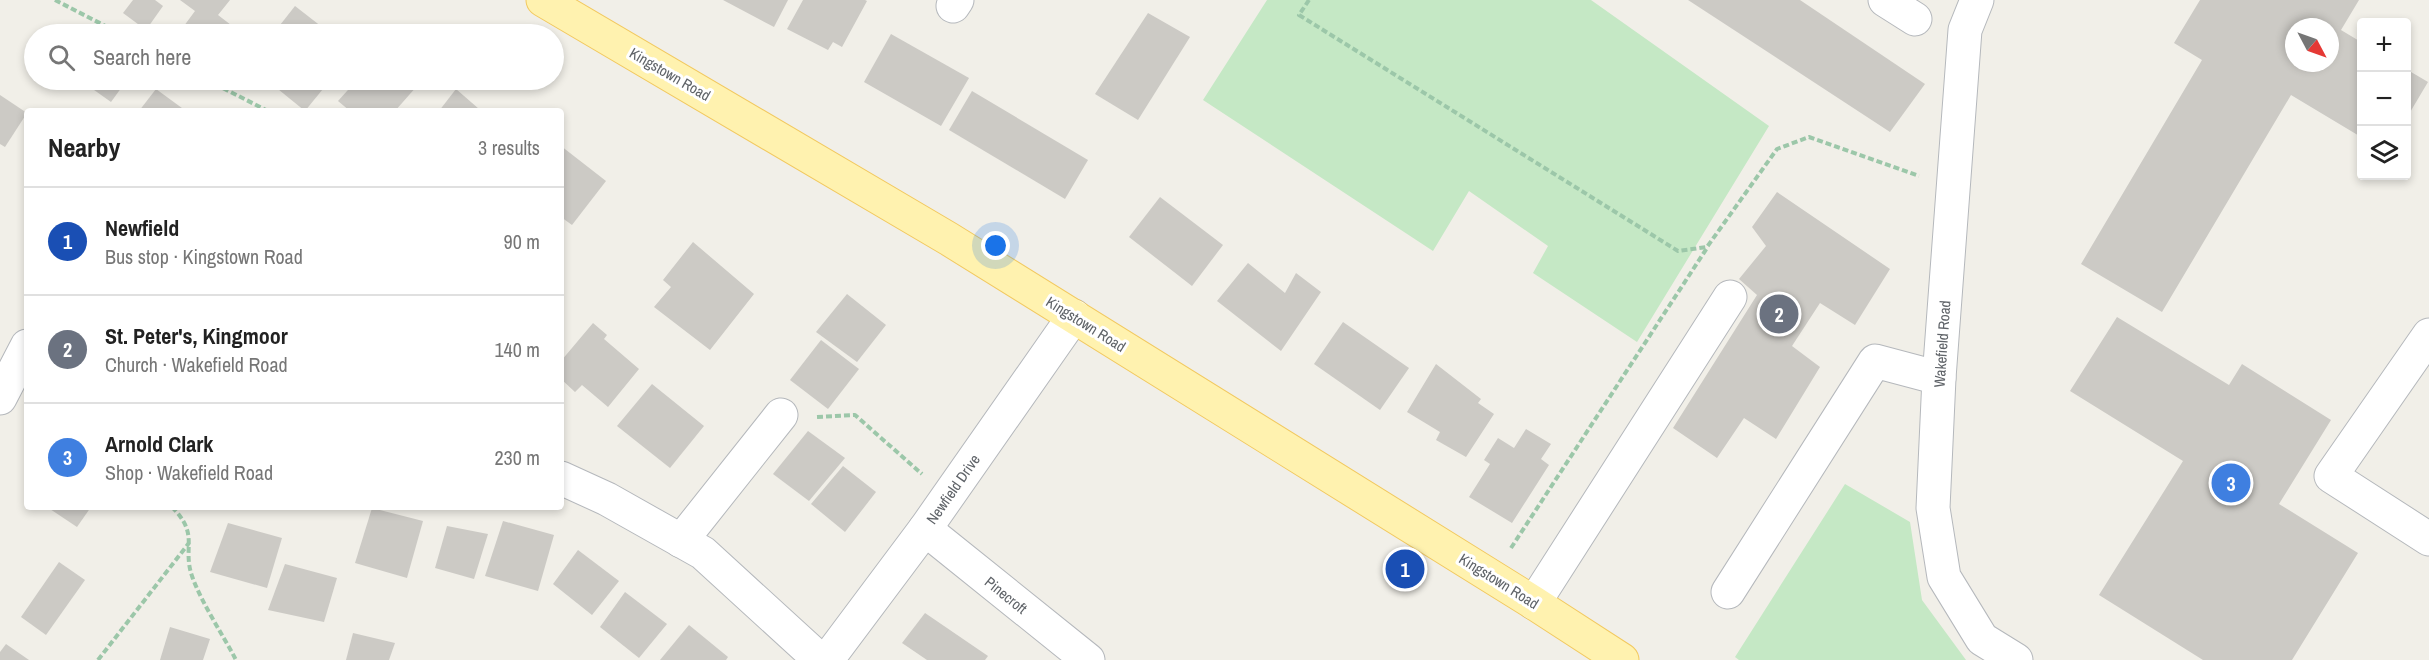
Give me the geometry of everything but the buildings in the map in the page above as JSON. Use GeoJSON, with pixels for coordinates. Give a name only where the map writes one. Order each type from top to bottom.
{"type":"FeatureCollection","features":[{"type":"Feature","properties":{"kind":"main road","name":"Kingstown Road"},"geometry":{"type":"LineString","coordinates":[[543,0],[778,137],[1074,316],[1622,660]]}},
{"type":"Feature","properties":{"kind":"street"},"geometry":{"type":"LineString","coordinates":[[1885,0],[1915,18]]}},
{"type":"Feature","properties":{"kind":"street","name":"Wakefield Road"},"geometry":{"type":"LineString","coordinates":[[1977,0],[1965,30],[1939,378],[1933,508],[1944,577],[1982,639],[2016,660]]}},
{"type":"Feature","properties":{"kind":"street"},"geometry":{"type":"LineString","coordinates":[[1534,603],[1730,297]]}},
{"type":"Feature","properties":{"kind":"street","name":"Newfield Drive"},"geometry":{"type":"LineString","coordinates":[[827,660],[925,529],[1074,316]]}},
{"type":"Feature","properties":{"kind":"street"},"geometry":{"type":"LineString","coordinates":[[2429,335],[2331,476],[2429,539]]}},
{"type":"Feature","properties":{"kind":"street"},"geometry":{"type":"LineString","coordinates":[[0,398],[24,351]]}},
{"type":"Feature","properties":{"kind":"street"},"geometry":{"type":"LineString","coordinates":[[1728,592],[1875,361],[1939,378]]}},
{"type":"Feature","properties":{"kind":"street"},"geometry":{"type":"LineString","coordinates":[[681,541],[781,414]]}},
{"type":"Feature","properties":{"kind":"street"},"geometry":{"type":"LineString","coordinates":[[564,479],[607,499],[703,553],[820,660]]}},
{"type":"Feature","properties":{"kind":"street","name":"Pinecroft"},"geometry":{"type":"LineString","coordinates":[[925,529],[1088,660]]}},
{"type":"Feature","properties":{"kind":"path"},"geometry":{"type":"LineString","coordinates":[[55,0],[102,24]]}},
{"type":"Feature","properties":{"kind":"path"},"geometry":{"type":"LineString","coordinates":[[1309,0],[1299,15],[1678,251],[1707,248]]}},
{"type":"Feature","properties":{"kind":"path"},"geometry":{"type":"LineString","coordinates":[[227,90],[262,108]]}},
{"type":"Feature","properties":{"kind":"path"},"geometry":{"type":"LineString","coordinates":[[1492,577],[1707,248],[1777,149],[1809,137],[1954,189]]}},
{"type":"Feature","properties":{"kind":"path"},"geometry":{"type":"LineString","coordinates":[[781,414],[802,417],[855,415],[910,465],[950,493]]}},
{"type":"Feature","properties":{"kind":"path"},"geometry":{"type":"LineString","coordinates":[[175,510],[188,530],[191,575],[236,660]]}},
{"type":"Feature","properties":{"kind":"path"},"geometry":{"type":"LineString","coordinates":[[98,660],[189,542]]}},
{"type":"Feature","properties":{"kind":"green space"},"geometry":{"type":"Polygon","coordinates":[[[1267,0],[1591,0],[1769,126],[1637,342],[1533,273],[1548,246],[1469,191],[1433,251],[1203,100],[1267,0]]]}},
{"type":"Feature","properties":{"kind":"green space"},"geometry":{"type":"Polygon","coordinates":[[[1845,484],[1910,522],[1922,600],[1966,660],[1739,660],[1735,657],[1845,484]]]}},
{"type":"Feature","properties":{"kind":"place","name":"St. Peter's, Kingmoor"},"geometry":{"type":"Point","coordinates":[1779,314]}},
{"type":"Feature","properties":{"kind":"place","name":"Arnold Clark"},"geometry":{"type":"Point","coordinates":[2231,483]}},
{"type":"Feature","properties":{"kind":"place","name":"Newfield"},"geometry":{"type":"Point","coordinates":[1405,569]}}]}
